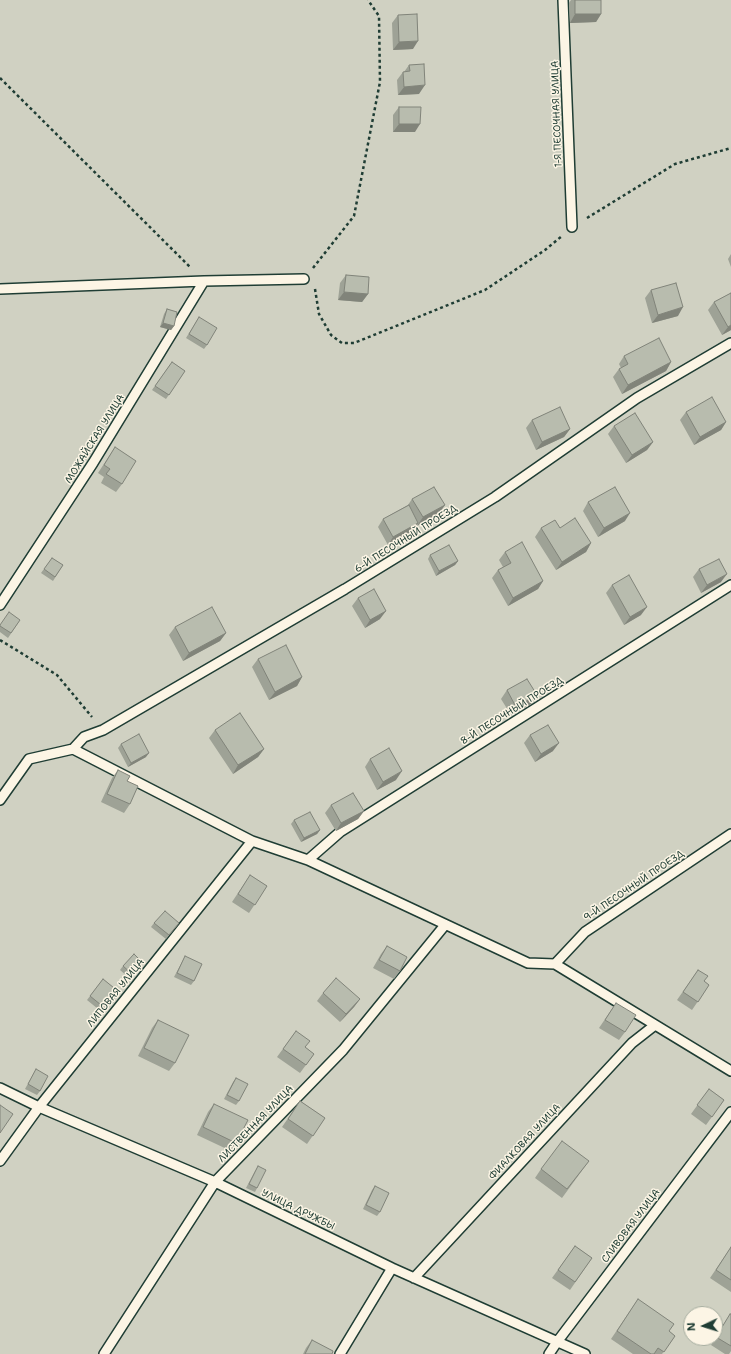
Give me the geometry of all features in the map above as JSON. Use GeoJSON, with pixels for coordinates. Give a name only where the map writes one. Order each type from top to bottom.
{"type":"FeatureCollection","features":[{"type":"Feature","properties":{"kind":"lane","name":"1-Я ПЕСОЧНАЯ УЛИЦА"},"geometry":{"type":"LineString","coordinates":[[563,0],[572,227]]}},
{"type":"Feature","properties":{"kind":"lane"},"geometry":{"type":"LineString","coordinates":[[0,289],[204,281],[304,279]]}},
{"type":"Feature","properties":{"kind":"lane","name":"МОЖАЙСКАЯ УЛИЦА"},"geometry":{"type":"LineString","coordinates":[[0,605],[93,463],[204,281]]}},
{"type":"Feature","properties":{"kind":"lane","name":"6-Й ПЕСОЧНЫЙ ПРОЕЗД"},"geometry":{"type":"LineString","coordinates":[[73,749],[84,737],[103,730],[345,589],[495,497],[637,398],[731,343]]}},
{"type":"Feature","properties":{"kind":"lane","name":"8-Й ПЕСОЧНЫЙ ПРОЕЗД"},"geometry":{"type":"LineString","coordinates":[[308,860],[340,832],[731,585]]}},
{"type":"Feature","properties":{"kind":"lane"},"geometry":{"type":"LineString","coordinates":[[0,800],[29,759],[73,749],[252,841],[308,860],[528,963],[555,964],[731,1071]]}},
{"type":"Feature","properties":{"kind":"lane","name":"9-Й ПЕСОЧНЫЙ ПРОЕЗД"},"geometry":{"type":"LineString","coordinates":[[555,964],[585,932],[731,834]]}},
{"type":"Feature","properties":{"kind":"lane","name":"ЛИПОВАЯ УЛИЦА"},"geometry":{"type":"LineString","coordinates":[[0,1161],[39,1107],[252,841]]}},
{"type":"Feature","properties":{"kind":"lane","name":"ЛИСТВЕННАЯ УЛИЦА"},"geometry":{"type":"LineString","coordinates":[[104,1354],[215,1182],[343,1050],[445,925]]}},
{"type":"Feature","properties":{"kind":"lane","name":"ФИАЛКОВАЯ УЛИЦА"},"geometry":{"type":"LineString","coordinates":[[414,1278],[632,1043],[655,1025]]}},
{"type":"Feature","properties":{"kind":"lane","name":"УЛИЦА ДРУЖБЫ"},"geometry":{"type":"LineString","coordinates":[[0,1088],[39,1107],[215,1182],[392,1268],[585,1354]]}},
{"type":"Feature","properties":{"kind":"lane","name":"СЛИВОВАЯ УЛИЦА"},"geometry":{"type":"LineString","coordinates":[[549,1354],[556,1342],[731,1112]]}},
{"type":"Feature","properties":{"kind":"lane"},"geometry":{"type":"LineString","coordinates":[[340,1354],[392,1268]]}},
{"type":"Feature","properties":{"kind":"path"},"geometry":{"type":"LineString","coordinates":[[368,0],[379,16],[380,82],[354,216],[304,279],[316,289],[319,314],[331,335],[342,343],[354,343],[486,290],[545,250],[572,227],[675,164],[731,148]]}},
{"type":"Feature","properties":{"kind":"path"},"geometry":{"type":"LineString","coordinates":[[0,78],[204,281]]}},
{"type":"Feature","properties":{"kind":"path"},"geometry":{"type":"LineString","coordinates":[[0,640],[57,675],[103,730]]}},
{"type":"Feature","properties":{"kind":"shaded area"},"geometry":{"type":"Polygon","coordinates":[[[0,0],[731,0],[731,1354],[0,1354],[0,0]]]}},
{"type":"Feature","properties":{"kind":"building"},"geometry":{"type":"Polygon","coordinates":[[[575,0],[601,0],[601,14],[575,14],[575,0]]]}},
{"type":"Feature","properties":{"kind":"building"},"geometry":{"type":"Polygon","coordinates":[[[417,14],[418,41],[399,42],[398,15],[417,14]]]}},
{"type":"Feature","properties":{"kind":"building"},"geometry":{"type":"Polygon","coordinates":[[[424,64],[425,85],[404,87],[403,72],[410,71],[409,65],[424,64]]]}},
{"type":"Feature","properties":{"kind":"building"},"geometry":{"type":"Polygon","coordinates":[[[399,107],[421,107],[420,124],[399,124],[399,107]]]}},
{"type":"Feature","properties":{"kind":"building"},"geometry":{"type":"Polygon","coordinates":[[[346,275],[369,277],[368,294],[344,292],[346,275]]]}},
{"type":"Feature","properties":{"kind":"building"},"geometry":{"type":"Polygon","coordinates":[[[676,283],[683,307],[658,315],[651,290],[676,283]]]}},
{"type":"Feature","properties":{"kind":"building"},"geometry":{"type":"Polygon","coordinates":[[[731,293],[731,325],[728,327],[714,302],[731,293]]]}},
{"type":"Feature","properties":{"kind":"building"},"geometry":{"type":"Polygon","coordinates":[[[167,309],[177,312],[174,326],[163,323],[167,309]]]}},
{"type":"Feature","properties":{"kind":"building"},"geometry":{"type":"Polygon","coordinates":[[[199,317],[217,328],[207,345],[189,334],[199,317]]]}},
{"type":"Feature","properties":{"kind":"building"},"geometry":{"type":"Polygon","coordinates":[[[659,338],[671,362],[628,385],[619,369],[628,364],[624,356],[659,338]]]}},
{"type":"Feature","properties":{"kind":"building"},"geometry":{"type":"Polygon","coordinates":[[[172,362],[185,371],[169,395],[155,386],[172,362]]]}},
{"type":"Feature","properties":{"kind":"building"},"geometry":{"type":"Polygon","coordinates":[[[712,397],[726,422],[700,437],[686,412],[712,397]]]}},
{"type":"Feature","properties":{"kind":"building"},"geometry":{"type":"Polygon","coordinates":[[[560,407],[570,429],[542,442],[532,420],[560,407]]]}},
{"type":"Feature","properties":{"kind":"building"},"geometry":{"type":"Polygon","coordinates":[[[635,413],[653,442],[632,455],[614,426],[635,413]]]}},
{"type":"Feature","properties":{"kind":"building"},"geometry":{"type":"Polygon","coordinates":[[[115,447],[136,461],[122,484],[106,474],[110,469],[104,465],[115,447]]]}},
{"type":"Feature","properties":{"kind":"building"},"geometry":{"type":"Polygon","coordinates":[[[434,487],[445,505],[423,517],[412,499],[434,487]]]}},
{"type":"Feature","properties":{"kind":"building"},"geometry":{"type":"Polygon","coordinates":[[[615,487],[630,513],[604,528],[588,502],[615,487]]]}},
{"type":"Feature","properties":{"kind":"building"},"geometry":{"type":"Polygon","coordinates":[[[409,505],[418,523],[393,537],[383,519],[409,505]]]}},
{"type":"Feature","properties":{"kind":"building"},"geometry":{"type":"Polygon","coordinates":[[[575,518],[591,543],[562,562],[541,528],[555,520],[560,528],[575,518]]]}},
{"type":"Feature","properties":{"kind":"building"},"geometry":{"type":"Polygon","coordinates":[[[522,542],[543,581],[513,598],[498,570],[511,563],[505,552],[522,542]]]}},
{"type":"Feature","properties":{"kind":"building"},"geometry":{"type":"Polygon","coordinates":[[[449,545],[458,561],[439,571],[430,555],[449,545]]]}},
{"type":"Feature","properties":{"kind":"building"},"geometry":{"type":"Polygon","coordinates":[[[52,558],[63,565],[55,577],[44,569],[52,558]]]}},
{"type":"Feature","properties":{"kind":"building"},"geometry":{"type":"Polygon","coordinates":[[[719,559],[727,574],[707,585],[699,569],[719,559]]]}},
{"type":"Feature","properties":{"kind":"building"},"geometry":{"type":"Polygon","coordinates":[[[629,575],[647,607],[630,617],[612,585],[629,575]]]}},
{"type":"Feature","properties":{"kind":"building"},"geometry":{"type":"Polygon","coordinates":[[[374,589],[386,611],[370,620],[358,598],[374,589]]]}},
{"type":"Feature","properties":{"kind":"building"},"geometry":{"type":"Polygon","coordinates":[[[212,607],[226,633],[189,653],[175,627],[212,607]]]}},
{"type":"Feature","properties":{"kind":"building"},"geometry":{"type":"Polygon","coordinates":[[[9,612],[20,620],[11,633],[0,626],[9,612]]]}},
{"type":"Feature","properties":{"kind":"building"},"geometry":{"type":"Polygon","coordinates":[[[286,645],[302,677],[275,692],[258,659],[286,645]]]}},
{"type":"Feature","properties":{"kind":"building"},"geometry":{"type":"Polygon","coordinates":[[[527,679],[537,695],[516,707],[507,690],[527,679]]]}},
{"type":"Feature","properties":{"kind":"building"},"geometry":{"type":"Polygon","coordinates":[[[240,713],[264,749],[238,765],[215,730],[240,713]]]}},
{"type":"Feature","properties":{"kind":"building"},"geometry":{"type":"Polygon","coordinates":[[[548,725],[559,743],[541,754],[530,735],[548,725]]]}},
{"type":"Feature","properties":{"kind":"building"},"geometry":{"type":"Polygon","coordinates":[[[139,734],[149,753],[131,763],[121,744],[139,734]]]}},
{"type":"Feature","properties":{"kind":"building"},"geometry":{"type":"Polygon","coordinates":[[[389,748],[402,771],[383,782],[370,759],[389,748]]]}},
{"type":"Feature","properties":{"kind":"building"},"geometry":{"type":"Polygon","coordinates":[[[118,770],[130,776],[127,781],[138,786],[130,804],[107,794],[118,770]]]}},
{"type":"Feature","properties":{"kind":"building"},"geometry":{"type":"Polygon","coordinates":[[[353,793],[364,811],[341,823],[331,805],[353,793]]]}},
{"type":"Feature","properties":{"kind":"building"},"geometry":{"type":"Polygon","coordinates":[[[310,812],[320,830],[304,838],[294,820],[310,812]]]}},
{"type":"Feature","properties":{"kind":"building"},"geometry":{"type":"Polygon","coordinates":[[[250,875],[267,886],[255,905],[238,894],[250,875]]]}},
{"type":"Feature","properties":{"kind":"building"},"geometry":{"type":"Polygon","coordinates":[[[165,911],[179,923],[169,935],[154,923],[165,911]]]}},
{"type":"Feature","properties":{"kind":"building"},"geometry":{"type":"Polygon","coordinates":[[[387,946],[407,957],[400,971],[379,960],[387,946]]]}},
{"type":"Feature","properties":{"kind":"building"},"geometry":{"type":"Polygon","coordinates":[[[134,954],[141,961],[131,973],[123,966],[134,954]]]}},
{"type":"Feature","properties":{"kind":"building"},"geometry":{"type":"Polygon","coordinates":[[[185,956],[202,964],[194,981],[177,973],[185,956]]]}},
{"type":"Feature","properties":{"kind":"building"},"geometry":{"type":"Polygon","coordinates":[[[698,970],[708,976],[704,981],[709,985],[698,1002],[683,992],[698,970]]]}},
{"type":"Feature","properties":{"kind":"building"},"geometry":{"type":"Polygon","coordinates":[[[336,978],[360,999],[346,1014],[323,993],[336,978]]]}},
{"type":"Feature","properties":{"kind":"building"},"geometry":{"type":"Polygon","coordinates":[[[103,979],[119,992],[106,1009],[90,996],[103,979]]]}},
{"type":"Feature","properties":{"kind":"building"},"geometry":{"type":"Polygon","coordinates":[[[616,1003],[636,1015],[625,1032],[605,1020],[616,1003]]]}},
{"type":"Feature","properties":{"kind":"building"},"geometry":{"type":"Polygon","coordinates":[[[158,1020],[189,1035],[175,1063],[144,1048],[158,1020]]]}},
{"type":"Feature","properties":{"kind":"building"},"geometry":{"type":"Polygon","coordinates":[[[296,1031],[310,1041],[305,1047],[314,1054],[306,1065],[283,1049],[296,1031]]]}},
{"type":"Feature","properties":{"kind":"building"},"geometry":{"type":"Polygon","coordinates":[[[36,1069],[48,1076],[40,1091],[28,1084],[36,1069]]]}},
{"type":"Feature","properties":{"kind":"building"},"geometry":{"type":"Polygon","coordinates":[[[236,1078],[248,1084],[239,1101],[227,1095],[236,1078]]]}},
{"type":"Feature","properties":{"kind":"building"},"geometry":{"type":"Polygon","coordinates":[[[709,1089],[724,1100],[712,1117],[697,1105],[709,1089]]]}},
{"type":"Feature","properties":{"kind":"building"},"geometry":{"type":"Polygon","coordinates":[[[300,1101],[325,1118],[313,1136],[288,1119],[300,1101]]]}},
{"type":"Feature","properties":{"kind":"building"},"geometry":{"type":"Polygon","coordinates":[[[214,1104],[248,1120],[236,1143],[203,1127],[214,1104]]]}},
{"type":"Feature","properties":{"kind":"building"},"geometry":{"type":"Polygon","coordinates":[[[0,1105],[13,1114],[0,1133],[0,1105]]]}},
{"type":"Feature","properties":{"kind":"building"},"geometry":{"type":"Polygon","coordinates":[[[562,1141],[589,1161],[567,1189],[541,1169],[562,1141]]]}},
{"type":"Feature","properties":{"kind":"building"},"geometry":{"type":"Polygon","coordinates":[[[258,1166],[266,1170],[257,1188],[249,1184],[258,1166]]]}},
{"type":"Feature","properties":{"kind":"building"},"geometry":{"type":"Polygon","coordinates":[[[375,1186],[389,1193],[380,1212],[366,1205],[375,1186]]]}},
{"type":"Feature","properties":{"kind":"building"},"geometry":{"type":"Polygon","coordinates":[[[575,1246],[592,1258],[575,1282],[558,1270],[575,1246]]]}},
{"type":"Feature","properties":{"kind":"building"},"geometry":{"type":"Polygon","coordinates":[[[731,1247],[731,1280],[716,1270],[731,1247]]]}},
{"type":"Feature","properties":{"kind":"building"},"geometry":{"type":"Polygon","coordinates":[[[638,1299],[674,1324],[669,1331],[675,1336],[664,1352],[658,1348],[654,1354],[651,1354],[617,1331],[638,1299]]]}},
{"type":"Feature","properties":{"kind":"building"},"geometry":{"type":"Polygon","coordinates":[[[731,1314],[731,1346],[723,1341],[723,1326],[731,1314]]]}},
{"type":"Feature","properties":{"kind":"building"},"geometry":{"type":"Polygon","coordinates":[[[312,1340],[333,1351],[332,1354],[305,1354],[312,1340]]]}}]}
